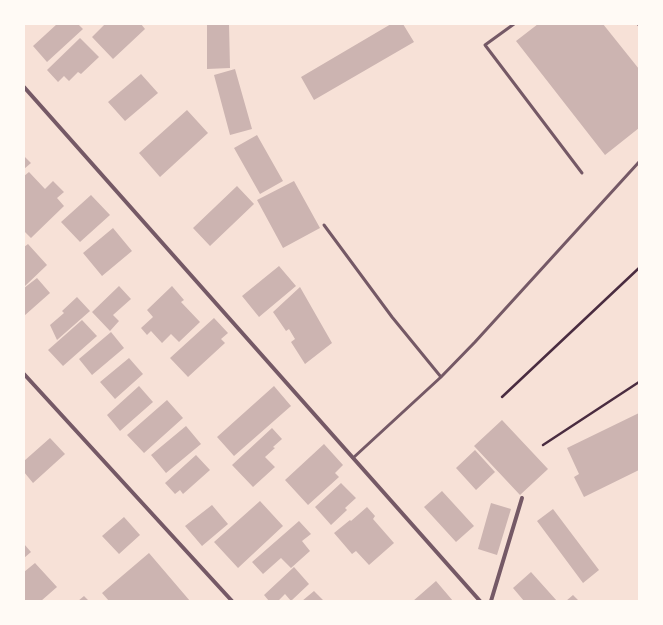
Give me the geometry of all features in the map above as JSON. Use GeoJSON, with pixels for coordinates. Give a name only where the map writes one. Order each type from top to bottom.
{"type":"FeatureCollection","features":[{"type":"Feature","properties":{"kind":"street"},"geometry":{"type":"LineString","coordinates":[[24,87],[480,601]]}},
{"type":"Feature","properties":{"kind":"street"},"geometry":{"type":"LineString","coordinates":[[24,374],[232,601]]}},
{"type":"Feature","properties":{"kind":"street"},"geometry":{"type":"LineString","coordinates":[[491,601],[522,498]]}},
{"type":"Feature","properties":{"kind":"lane"},"geometry":{"type":"LineString","coordinates":[[514,24],[485,45],[582,173]]}},
{"type":"Feature","properties":{"kind":"lane"},"geometry":{"type":"LineString","coordinates":[[353,458],[441,377],[475,342],[639,162]]}},
{"type":"Feature","properties":{"kind":"lane"},"geometry":{"type":"LineString","coordinates":[[324,225],[392,317],[441,377]]}},
{"type":"Feature","properties":{"kind":"path"},"geometry":{"type":"LineString","coordinates":[[502,397],[639,268]]}},
{"type":"Feature","properties":{"kind":"path"},"geometry":{"type":"LineString","coordinates":[[543,445],[639,382]]}},
{"type":"Feature","properties":{"kind":"building"},"geometry":{"type":"Polygon","coordinates":[[[57,24],[78,24],[83,29],[47,62],[33,46],[57,24]]]}},
{"type":"Feature","properties":{"kind":"building"},"geometry":{"type":"Polygon","coordinates":[[[105,24],[141,24],[145,29],[113,59],[92,37],[105,24]]]}},
{"type":"Feature","properties":{"kind":"building"},"geometry":{"type":"Polygon","coordinates":[[[207,24],[229,24],[230,68],[207,69],[207,24]]]}},
{"type":"Feature","properties":{"kind":"building"},"geometry":{"type":"Polygon","coordinates":[[[391,24],[403,24],[414,42],[314,100],[301,77],[391,24]]]}},
{"type":"Feature","properties":{"kind":"building"},"geometry":{"type":"Polygon","coordinates":[[[538,24],[603,24],[639,69],[639,128],[605,155],[516,41],[538,24]]]}},
{"type":"Feature","properties":{"kind":"building"},"geometry":{"type":"Polygon","coordinates":[[[80,38],[99,57],[81,74],[78,72],[69,81],[64,76],[58,82],[47,70],[80,38]]]}},
{"type":"Feature","properties":{"kind":"building"},"geometry":{"type":"Polygon","coordinates":[[[235,69],[252,129],[230,135],[214,75],[235,69]]]}},
{"type":"Feature","properties":{"kind":"building"},"geometry":{"type":"Polygon","coordinates":[[[141,74],[158,93],[125,121],[108,102],[141,74]]]}},
{"type":"Feature","properties":{"kind":"building"},"geometry":{"type":"Polygon","coordinates":[[[187,110],[208,133],[160,177],[139,153],[187,110]]]}},
{"type":"Feature","properties":{"kind":"building"},"geometry":{"type":"Polygon","coordinates":[[[257,135],[283,181],[260,194],[234,148],[257,135]]]}},
{"type":"Feature","properties":{"kind":"building"},"geometry":{"type":"Polygon","coordinates":[[[24,156],[31,163],[24,169],[24,156]]]}},
{"type":"Feature","properties":{"kind":"building"},"geometry":{"type":"Polygon","coordinates":[[[29,172],[45,189],[53,181],[64,192],[57,198],[64,206],[31,238],[24,231],[24,176],[29,172]]]}},
{"type":"Feature","properties":{"kind":"building"},"geometry":{"type":"Polygon","coordinates":[[[294,181],[320,228],[283,248],[257,200],[294,181]]]}},
{"type":"Feature","properties":{"kind":"building"},"geometry":{"type":"Polygon","coordinates":[[[237,186],[254,204],[210,246],[193,228],[237,186]]]}},
{"type":"Feature","properties":{"kind":"building"},"geometry":{"type":"Polygon","coordinates":[[[91,195],[110,215],[80,242],[61,222],[91,195]]]}},
{"type":"Feature","properties":{"kind":"building"},"geometry":{"type":"Polygon","coordinates":[[[113,228],[132,251],[102,276],[83,253],[113,228]]]}},
{"type":"Feature","properties":{"kind":"building"},"geometry":{"type":"Polygon","coordinates":[[[28,244],[47,265],[24,287],[24,247],[28,244]]]}},
{"type":"Feature","properties":{"kind":"building"},"geometry":{"type":"Polygon","coordinates":[[[279,266],[296,286],[259,317],[242,296],[279,266]]]}},
{"type":"Feature","properties":{"kind":"building"},"geometry":{"type":"Polygon","coordinates":[[[37,278],[50,293],[24,316],[24,288],[37,278]]]}},
{"type":"Feature","properties":{"kind":"building"},"geometry":{"type":"Polygon","coordinates":[[[119,286],[131,299],[113,315],[119,321],[110,331],[92,312],[119,286]]]}},
{"type":"Feature","properties":{"kind":"building"},"geometry":{"type":"Polygon","coordinates":[[[172,286],[184,300],[181,302],[200,322],[179,342],[171,334],[162,343],[151,331],[147,335],[141,328],[153,317],[147,310],[172,286]]]}},
{"type":"Feature","properties":{"kind":"building"},"geometry":{"type":"Polygon","coordinates":[[[300,287],[332,343],[305,364],[291,342],[295,339],[289,329],[286,331],[273,312],[300,287]]]}},
{"type":"Feature","properties":{"kind":"building"},"geometry":{"type":"Polygon","coordinates":[[[77,297],[90,311],[57,340],[50,325],[64,313],[62,311],[77,297]]]}},
{"type":"Feature","properties":{"kind":"building"},"geometry":{"type":"Polygon","coordinates":[[[214,318],[228,333],[221,339],[225,343],[188,377],[170,358],[214,318]]]}},
{"type":"Feature","properties":{"kind":"building"},"geometry":{"type":"Polygon","coordinates":[[[82,320],[97,336],[63,366],[48,350],[82,320]]]}},
{"type":"Feature","properties":{"kind":"building"},"geometry":{"type":"Polygon","coordinates":[[[111,332],[124,348],[92,375],[79,359],[111,332]]]}},
{"type":"Feature","properties":{"kind":"building"},"geometry":{"type":"Polygon","coordinates":[[[129,358],[143,374],[115,399],[100,382],[129,358]]]}},
{"type":"Feature","properties":{"kind":"building"},"geometry":{"type":"Polygon","coordinates":[[[139,386],[153,402],[120,431],[107,415],[139,386]]]}},
{"type":"Feature","properties":{"kind":"building"},"geometry":{"type":"Polygon","coordinates":[[[274,386],[291,406],[234,456],[217,437],[274,386]]]}},
{"type":"Feature","properties":{"kind":"building"},"geometry":{"type":"Polygon","coordinates":[[[167,400],[183,418],[144,453],[127,435],[167,400]]]}},
{"type":"Feature","properties":{"kind":"building"},"geometry":{"type":"Polygon","coordinates":[[[639,413],[639,470],[584,497],[574,477],[579,474],[567,448],[639,413]]]}},
{"type":"Feature","properties":{"kind":"building"},"geometry":{"type":"Polygon","coordinates":[[[502,420],[548,469],[520,495],[474,446],[502,420]]]}},
{"type":"Feature","properties":{"kind":"building"},"geometry":{"type":"Polygon","coordinates":[[[186,426],[201,444],[166,473],[151,455],[186,426]]]}},
{"type":"Feature","properties":{"kind":"building"},"geometry":{"type":"Polygon","coordinates":[[[272,428],[282,439],[265,457],[275,467],[253,487],[232,465],[272,428]]]}},
{"type":"Feature","properties":{"kind":"building"},"geometry":{"type":"Polygon","coordinates":[[[50,438],[65,454],[33,483],[24,472],[24,461],[50,438]]]}},
{"type":"Feature","properties":{"kind":"building"},"geometry":{"type":"Polygon","coordinates":[[[324,444],[343,465],[335,473],[339,477],[308,505],[285,480],[324,444]]]}},
{"type":"Feature","properties":{"kind":"building"},"geometry":{"type":"Polygon","coordinates":[[[475,450],[495,472],[476,490],[456,468],[475,450]]]}},
{"type":"Feature","properties":{"kind":"building"},"geometry":{"type":"Polygon","coordinates":[[[196,455],[210,470],[183,494],[180,490],[175,494],[165,483],[196,455]]]}},
{"type":"Feature","properties":{"kind":"building"},"geometry":{"type":"Polygon","coordinates":[[[341,483],[356,498],[345,508],[347,510],[331,525],[315,507],[341,483]]]}},
{"type":"Feature","properties":{"kind":"building"},"geometry":{"type":"Polygon","coordinates":[[[442,491],[474,526],[456,542],[424,507],[442,491]]]}},
{"type":"Feature","properties":{"kind":"building"},"geometry":{"type":"Polygon","coordinates":[[[260,501],[283,526],[238,568],[214,542],[260,501]]]}},
{"type":"Feature","properties":{"kind":"building"},"geometry":{"type":"Polygon","coordinates":[[[491,503],[511,509],[497,555],[478,549],[491,503]]]}},
{"type":"Feature","properties":{"kind":"building"},"geometry":{"type":"Polygon","coordinates":[[[212,505],[228,524],[202,546],[185,526],[212,505]]]}},
{"type":"Feature","properties":{"kind":"building"},"geometry":{"type":"Polygon","coordinates":[[[367,507],[375,516],[373,519],[394,543],[369,565],[356,551],[352,554],[334,533],[367,507]]]}},
{"type":"Feature","properties":{"kind":"building"},"geometry":{"type":"Polygon","coordinates":[[[553,509],[599,570],[583,583],[537,521],[553,509]]]}},
{"type":"Feature","properties":{"kind":"building"},"geometry":{"type":"Polygon","coordinates":[[[124,517],[140,535],[119,554],[102,536],[124,517]]]}},
{"type":"Feature","properties":{"kind":"building"},"geometry":{"type":"Polygon","coordinates":[[[299,521],[311,534],[302,541],[310,551],[291,568],[281,558],[263,574],[252,562],[299,521]]]}},
{"type":"Feature","properties":{"kind":"building"},"geometry":{"type":"Polygon","coordinates":[[[24,544],[31,552],[24,558],[24,544]]]}},
{"type":"Feature","properties":{"kind":"building"},"geometry":{"type":"Polygon","coordinates":[[[149,553],[190,601],[109,601],[102,593],[149,553]]]}},
{"type":"Feature","properties":{"kind":"building"},"geometry":{"type":"Polygon","coordinates":[[[35,563],[57,587],[41,601],[24,601],[24,572],[35,563]]]}},
{"type":"Feature","properties":{"kind":"building"},"geometry":{"type":"Polygon","coordinates":[[[294,567],[309,584],[291,601],[285,594],[278,601],[269,601],[264,595],[294,567]]]}},
{"type":"Feature","properties":{"kind":"building"},"geometry":{"type":"Polygon","coordinates":[[[531,572],[557,601],[524,601],[513,588],[531,572]]]}},
{"type":"Feature","properties":{"kind":"building"},"geometry":{"type":"Polygon","coordinates":[[[436,581],[453,601],[413,601],[436,581]]]}},
{"type":"Feature","properties":{"kind":"building"},"geometry":{"type":"Polygon","coordinates":[[[314,591],[324,601],[302,601],[314,591]]]}},
{"type":"Feature","properties":{"kind":"building"},"geometry":{"type":"Polygon","coordinates":[[[573,595],[579,601],[566,601],[573,595]]]}},
{"type":"Feature","properties":{"kind":"building"},"geometry":{"type":"Polygon","coordinates":[[[84,596],[89,601],[78,601],[84,596]]]}}]}
